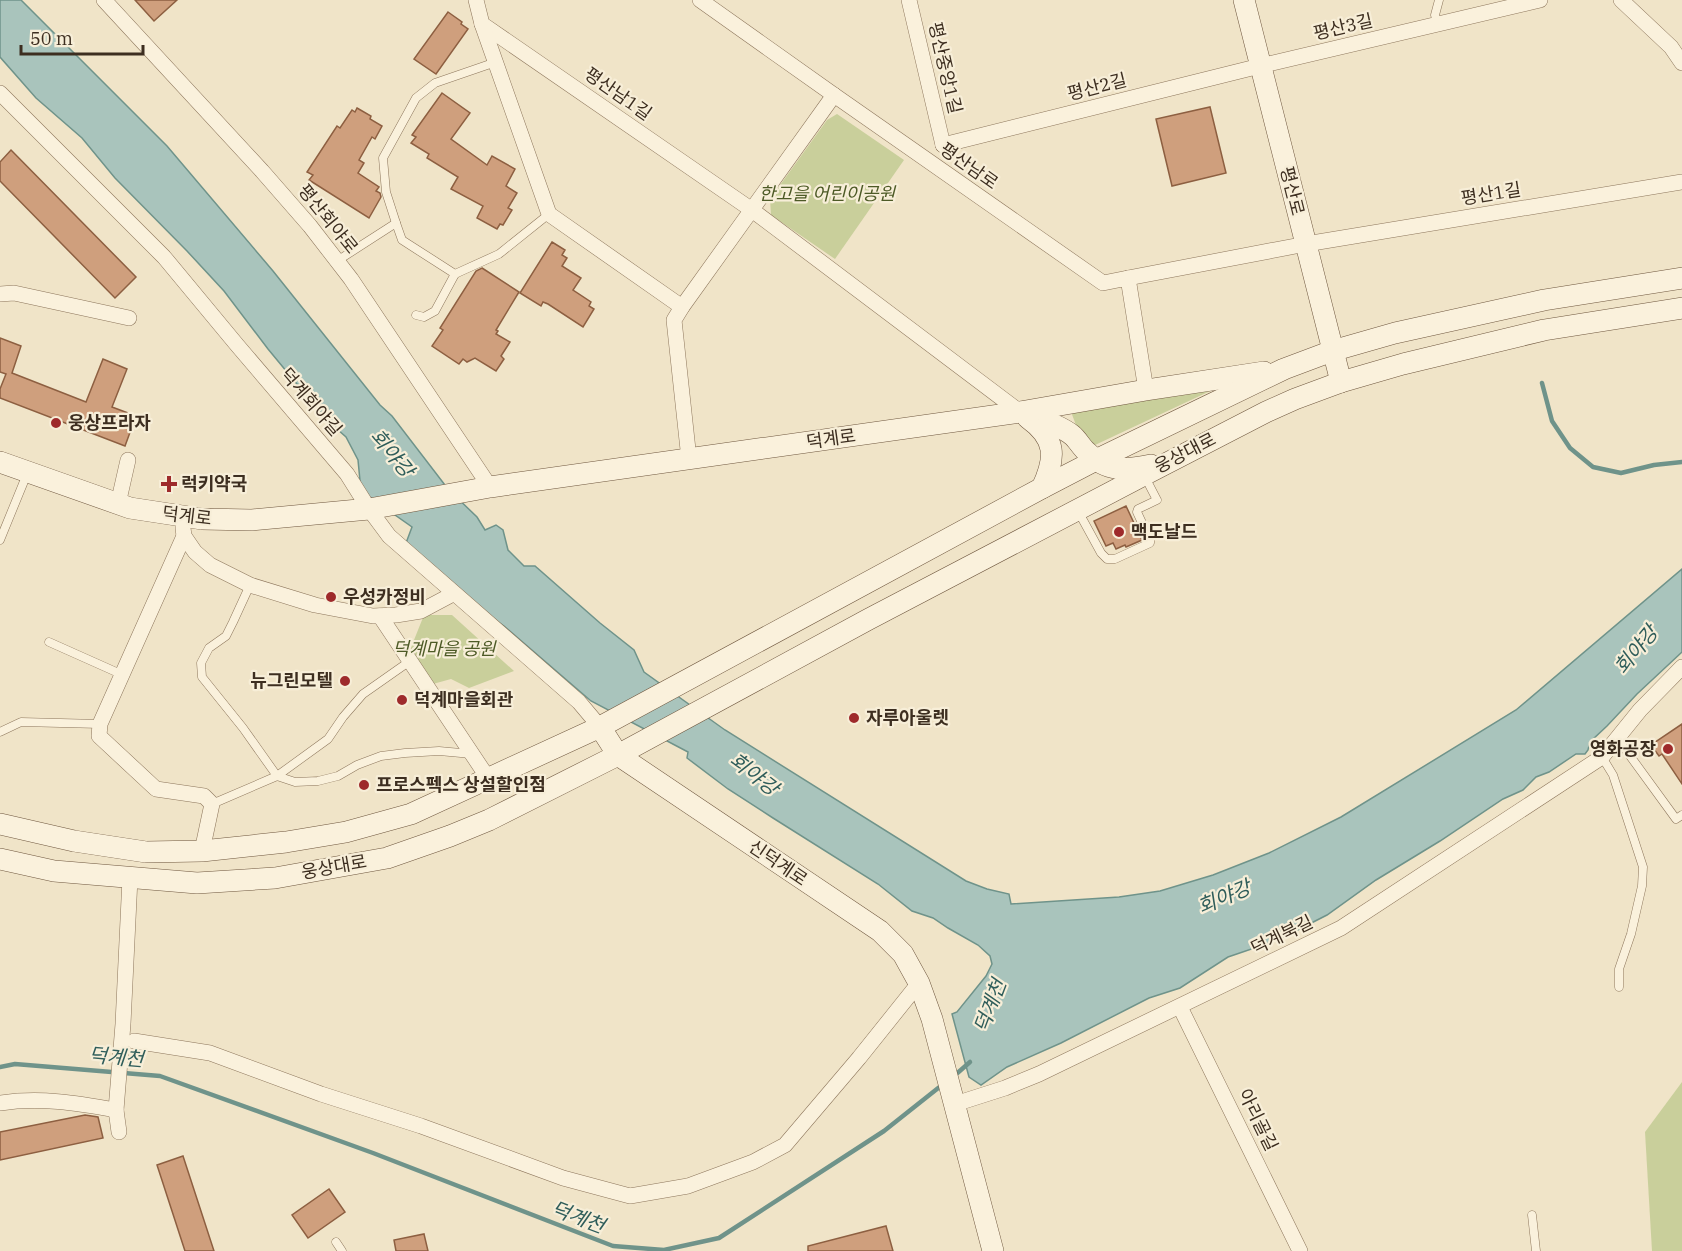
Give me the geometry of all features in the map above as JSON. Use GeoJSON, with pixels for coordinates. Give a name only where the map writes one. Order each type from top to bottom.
{"type":"FeatureCollection","features":[{"type":"Feature","properties":{"kind":"main road","name":"평산로"},"geometry":{"type":"LineString","coordinates":[[1244,0],[1341,382]]}},
{"type":"Feature","properties":{"kind":"main road"},"geometry":{"type":"LineString","coordinates":[[0,824],[74,841],[146,852],[202,851],[286,842],[346,832],[411,814],[606,723],[1042,488],[1284,369],[1332,351],[1395,333],[1544,300],[1682,278]]}},
{"type":"Feature","properties":{"kind":"main road","name":"웅상대로"},"geometry":{"type":"LineString","coordinates":[[0,859],[54,871],[197,883],[275,878],[387,858],[489,820],[618,755],[724,696],[1271,409],[1341,382],[1403,364],[1544,330],[1682,308]]}},
{"type":"Feature","properties":{"kind":"main road","name":"덕계로"},"geometry":{"type":"LineString","coordinates":[[0,462],[183,526],[202,519],[252,520],[375,508],[484,488],[1020,412],[1284,369]]}},
{"type":"Feature","properties":{"kind":"main road"},"geometry":{"type":"LineString","coordinates":[[1020,412],[1070,434],[1096,460],[1106,466],[1128,470],[1167,462]]}},
{"type":"Feature","properties":{"kind":"main road"},"geometry":{"type":"LineString","coordinates":[[1020,412],[1037,424],[1047,437],[1052,452],[1052,463],[1042,488]]}},
{"type":"Feature","properties":{"kind":"main road","name":"신덕계로"},"geometry":{"type":"LineString","coordinates":[[606,723],[618,755],[880,931],[903,954],[919,983],[932,1019],[955,1104]]}},
{"type":"Feature","properties":{"kind":"main road"},"geometry":{"type":"LineString","coordinates":[[955,1104],[993,1251]]}},
{"type":"Feature","properties":{"kind":"street","name":"평산회야로"},"geometry":{"type":"LineString","coordinates":[[104,0],[310,226],[351,279],[484,488]]}},
{"type":"Feature","properties":{"kind":"street"},"geometry":{"type":"LineString","coordinates":[[476,0],[482,24],[549,214],[682,307]]}},
{"type":"Feature","properties":{"kind":"street","name":"평산남로"},"geometry":{"type":"LineString","coordinates":[[700,0],[1103,283],[1306,244]]}},
{"type":"Feature","properties":{"kind":"street","name":"평산중앙1길"},"geometry":{"type":"LineString","coordinates":[[909,0],[943,145]]}},
{"type":"Feature","properties":{"kind":"street","name":"평산3길"},"geometry":{"type":"LineString","coordinates":[[1260,66],[1540,0]]}},
{"type":"Feature","properties":{"kind":"street"},"geometry":{"type":"LineString","coordinates":[[1621,0],[1671,47],[1682,63]]}},
{"type":"Feature","properties":{"kind":"street","name":"평산남1길"},"geometry":{"type":"LineString","coordinates":[[482,24],[752,210],[1020,412]]}},
{"type":"Feature","properties":{"kind":"street","name":"평산2길"},"geometry":{"type":"LineString","coordinates":[[943,145],[1260,66]]}},
{"type":"Feature","properties":{"kind":"street","name":"덕계회야길"},"geometry":{"type":"LineString","coordinates":[[0,93],[164,257],[375,508],[389,536],[453,594],[606,723]]}},
{"type":"Feature","properties":{"kind":"street"},"geometry":{"type":"LineString","coordinates":[[688,459],[674,320],[834,96]]}},
{"type":"Feature","properties":{"kind":"street"},"geometry":{"type":"LineString","coordinates":[[931,163],[943,145]]}},
{"type":"Feature","properties":{"kind":"street","name":"평산1길"},"geometry":{"type":"LineString","coordinates":[[1306,244],[1682,182]]}},
{"type":"Feature","properties":{"kind":"street"},"geometry":{"type":"LineString","coordinates":[[1128,279],[1146,390]]}},
{"type":"Feature","properties":{"kind":"street"},"geometry":{"type":"LineString","coordinates":[[0,294],[14,293],[129,318]]}},
{"type":"Feature","properties":{"kind":"street"},"geometry":{"type":"LineString","coordinates":[[118,504],[128,460]]}},
{"type":"Feature","properties":{"kind":"street"},"geometry":{"type":"LineString","coordinates":[[183,526],[195,552],[210,565],[250,585],[315,605],[373,616],[396,615],[421,611],[453,594]]}},
{"type":"Feature","properties":{"kind":"street"},"geometry":{"type":"LineString","coordinates":[[183,526],[123,675],[100,724],[99,736],[156,789],[204,795],[213,804],[202,851]]}},
{"type":"Feature","properties":{"kind":"street"},"geometry":{"type":"LineString","coordinates":[[380,616],[488,778]]}},
{"type":"Feature","properties":{"kind":"street","name":"덕계북길"},"geometry":{"type":"LineString","coordinates":[[955,1104],[1039,1074],[1341,928],[1602,757],[1641,710],[1682,668]]}},
{"type":"Feature","properties":{"kind":"street"},"geometry":{"type":"LineString","coordinates":[[119,1132],[116,1110],[123,1024],[130,878]]}},
{"type":"Feature","properties":{"kind":"street"},"geometry":{"type":"LineString","coordinates":[[134,1041],[210,1053],[563,1178],[630,1196],[688,1186],[753,1162],[785,1145],[919,983]]}},
{"type":"Feature","properties":{"kind":"street","name":"아리골길"},"geometry":{"type":"LineString","coordinates":[[1180,1007],[1300,1251]]}},
{"type":"Feature","properties":{"kind":"street"},"geometry":{"type":"LineString","coordinates":[[0,1103],[19,1100],[67,1101],[116,1110]]}},
{"type":"Feature","properties":{"kind":"lane"},"geometry":{"type":"LineString","coordinates":[[1438,25],[1435,15],[1439,0]]}},
{"type":"Feature","properties":{"kind":"lane"},"geometry":{"type":"LineString","coordinates":[[455,274],[402,240],[386,192],[383,158],[416,98],[435,83],[495,62]]}},
{"type":"Feature","properties":{"kind":"lane"},"geometry":{"type":"LineString","coordinates":[[416,315],[424,317],[435,311],[455,274],[499,254],[549,214]]}},
{"type":"Feature","properties":{"kind":"lane"},"geometry":{"type":"LineString","coordinates":[[337,261],[396,223]]}},
{"type":"Feature","properties":{"kind":"lane"},"geometry":{"type":"LineString","coordinates":[[0,540],[28,473]]}},
{"type":"Feature","properties":{"kind":"lane"},"geometry":{"type":"LineString","coordinates":[[1077,510],[1107,560],[1115,559],[1150,543],[1137,512],[1138,509],[1157,500],[1144,475]]}},
{"type":"Feature","properties":{"kind":"lane"},"geometry":{"type":"LineString","coordinates":[[250,585],[226,636],[209,648],[201,663],[202,677],[243,728],[277,776],[295,782],[318,781],[338,776],[357,765],[381,756],[439,751],[472,754]]}},
{"type":"Feature","properties":{"kind":"lane"},"geometry":{"type":"LineString","coordinates":[[49,642],[123,675]]}},
{"type":"Feature","properties":{"kind":"lane"},"geometry":{"type":"LineString","coordinates":[[213,804],[277,776],[328,739],[363,694],[410,661]]}},
{"type":"Feature","properties":{"kind":"lane"},"geometry":{"type":"LineString","coordinates":[[0,732],[21,722],[100,724]]}},
{"type":"Feature","properties":{"kind":"lane"},"geometry":{"type":"LineString","coordinates":[[1617,738],[1676,819],[1682,815]]}},
{"type":"Feature","properties":{"kind":"lane"},"geometry":{"type":"LineString","coordinates":[[1602,757],[1613,775],[1643,867],[1642,886],[1620,969],[1619,987]]}},
{"type":"Feature","properties":{"kind":"lane"},"geometry":{"type":"LineString","coordinates":[[1532,1215],[1536,1251]]}},
{"type":"Feature","properties":{"kind":"lane"},"geometry":{"type":"LineString","coordinates":[[336,1242],[342,1251]]}},
{"type":"Feature","properties":{"kind":"green space","name":"한고을 어린이공원"},"geometry":{"type":"Polygon","coordinates":[[[837,114],[904,160],[835,259],[771,215],[770,199],[827,120],[837,114]]]}},
{"type":"Feature","properties":{"kind":"green space"},"geometry":{"type":"Polygon","coordinates":[[[1223,385],[1095,445],[1077,428],[1070,409],[1223,385]]]}},
{"type":"Feature","properties":{"kind":"green space","name":"덕계마을 공원"},"geometry":{"type":"Polygon","coordinates":[[[424,615],[452,615],[514,671],[469,688],[451,679],[422,687],[406,660],[424,615]]]}},
{"type":"Feature","properties":{"kind":"green space"},"geometry":{"type":"Polygon","coordinates":[[[1682,1082],[1682,1251],[1652,1251],[1645,1132],[1682,1082]]]}},
{"type":"Feature","properties":{"kind":"water","name":"회야강"},"geometry":{"type":"Polygon","coordinates":[[[0,0],[21,0],[167,146],[273,271],[380,405],[392,416],[448,489],[477,517],[485,530],[496,525],[503,530],[508,550],[524,566],[535,566],[634,650],[644,672],[725,730],[966,881],[1009,894],[1011,904],[1119,897],[1160,891],[1213,875],[1269,853],[1341,817],[1516,710],[1682,569],[1682,652],[1590,742],[1585,754],[1576,754],[1549,772],[1536,777],[1523,790],[1503,799],[1376,880],[1327,915],[1278,940],[1228,957],[1180,988],[1149,998],[1061,1043],[1007,1067],[981,1085],[969,1077],[952,1014],[957,1012],[986,976],[992,964],[990,956],[978,945],[933,918],[912,911],[878,884],[728,789],[687,758],[688,752],[591,701],[504,626],[473,604],[406,543],[412,527],[361,491],[358,460],[346,437],[306,395],[224,291],[115,178],[82,138],[36,98],[0,57],[0,0]]]}},
{"type":"Feature","properties":{"kind":"building"},"geometry":{"type":"Polygon","coordinates":[[[135,0],[177,0],[154,21],[135,0]]]}},
{"type":"Feature","properties":{"kind":"building"},"geometry":{"type":"Polygon","coordinates":[[[448,12],[468,29],[436,74],[414,59],[448,12]]]}},
{"type":"Feature","properties":{"kind":"building"},"geometry":{"type":"Polygon","coordinates":[[[442,93],[470,113],[451,139],[487,165],[492,156],[515,169],[506,186],[517,193],[508,208],[512,210],[503,225],[500,224],[497,229],[477,218],[483,206],[451,189],[458,177],[427,158],[429,154],[411,143],[416,137],[412,135],[442,93]]]}},
{"type":"Feature","properties":{"kind":"building"},"geometry":{"type":"Polygon","coordinates":[[[1210,107],[1226,173],[1172,186],[1156,119],[1210,107]]]}},
{"type":"Feature","properties":{"kind":"building"},"geometry":{"type":"Polygon","coordinates":[[[357,108],[382,126],[375,139],[372,137],[359,160],[364,163],[358,173],[379,187],[376,191],[381,197],[369,218],[309,180],[313,175],[307,172],[337,126],[340,128],[352,110],[355,112],[357,108]]]}},
{"type":"Feature","properties":{"kind":"building"},"geometry":{"type":"Polygon","coordinates":[[[11,150],[136,277],[115,298],[0,181],[0,162],[11,150]]]}},
{"type":"Feature","properties":{"kind":"building"},"geometry":{"type":"Polygon","coordinates":[[[552,242],[565,250],[562,255],[567,258],[562,266],[581,278],[573,290],[591,302],[589,306],[594,309],[583,327],[548,304],[543,302],[541,306],[520,293],[552,242]]]}},
{"type":"Feature","properties":{"kind":"building"},"geometry":{"type":"Polygon","coordinates":[[[482,268],[519,292],[496,330],[498,331],[496,334],[510,342],[501,356],[504,359],[496,371],[475,358],[467,362],[463,359],[459,364],[432,346],[443,330],[440,328],[476,271],[482,268]]]}},
{"type":"Feature","properties":{"kind":"building"},"geometry":{"type":"Polygon","coordinates":[[[0,338],[21,346],[12,373],[86,402],[103,359],[127,369],[112,407],[136,416],[125,446],[0,398],[0,389],[6,374],[0,372],[0,338]]]}},
{"type":"Feature","properties":{"kind":"building","name":"맥도날드"},"geometry":{"type":"Polygon","coordinates":[[[1126,506],[1142,540],[1116,549],[1113,543],[1106,546],[1094,521],[1126,506]]]}},
{"type":"Feature","properties":{"kind":"building","name":"영화공장"},"geometry":{"type":"Polygon","coordinates":[[[1682,724],[1682,784],[1662,754],[1659,756],[1651,745],[1682,724]]]}},
{"type":"Feature","properties":{"kind":"building"},"geometry":{"type":"Polygon","coordinates":[[[85,1115],[98,1117],[103,1138],[0,1160],[0,1132],[85,1115]]]}},
{"type":"Feature","properties":{"kind":"building"},"geometry":{"type":"Polygon","coordinates":[[[183,1156],[214,1251],[185,1251],[157,1165],[183,1156]]]}},
{"type":"Feature","properties":{"kind":"building"},"geometry":{"type":"Polygon","coordinates":[[[329,1189],[345,1212],[308,1238],[292,1215],[329,1189]]]}},
{"type":"Feature","properties":{"kind":"building"},"geometry":{"type":"Polygon","coordinates":[[[886,1226],[893,1251],[808,1251],[808,1246],[886,1226]]]}},
{"type":"Feature","properties":{"kind":"building"},"geometry":{"type":"Polygon","coordinates":[[[424,1234],[428,1251],[396,1251],[394,1240],[424,1234]]]}},
{"type":"Feature","properties":{"kind":"waterway"},"geometry":{"type":"LineString","coordinates":[[1542,383],[1552,421],[1570,448],[1593,467],[1621,473],[1654,465],[1682,462]]}},
{"type":"Feature","properties":{"kind":"waterway","name":"덕계천"},"geometry":{"type":"LineString","coordinates":[[954,1076],[970,1062]]}},
{"type":"Feature","properties":{"kind":"waterway","name":"덕계천"},"geometry":{"type":"LineString","coordinates":[[0,1067],[15,1064],[160,1076],[373,1153],[613,1246],[664,1250],[719,1238],[884,1131],[942,1085]]}},
{"type":"Feature","properties":{"kind":"place","name":"웅상프라자"},"geometry":{"type":"Point","coordinates":[56,423]}},
{"type":"Feature","properties":{"kind":"place","name":"럭키약국"},"geometry":{"type":"Point","coordinates":[169,484]}},
{"type":"Feature","properties":{"kind":"place","name":"맥도날드"},"geometry":{"type":"Point","coordinates":[1119,532]}},
{"type":"Feature","properties":{"kind":"place","name":"우성카정비"},"geometry":{"type":"Point","coordinates":[331,597]}},
{"type":"Feature","properties":{"kind":"place","name":"뉴그린모텔"},"geometry":{"type":"Point","coordinates":[345,681]}},
{"type":"Feature","properties":{"kind":"place","name":"덕계마을회관"},"geometry":{"type":"Point","coordinates":[402,700]}},
{"type":"Feature","properties":{"kind":"place","name":"자루아울렛"},"geometry":{"type":"Point","coordinates":[854,718]}},
{"type":"Feature","properties":{"kind":"place","name":"영화공장"},"geometry":{"type":"Point","coordinates":[1668,749]}},
{"type":"Feature","properties":{"kind":"place","name":"프로스펙스 상설할인점"},"geometry":{"type":"Point","coordinates":[364,785]}}]}
